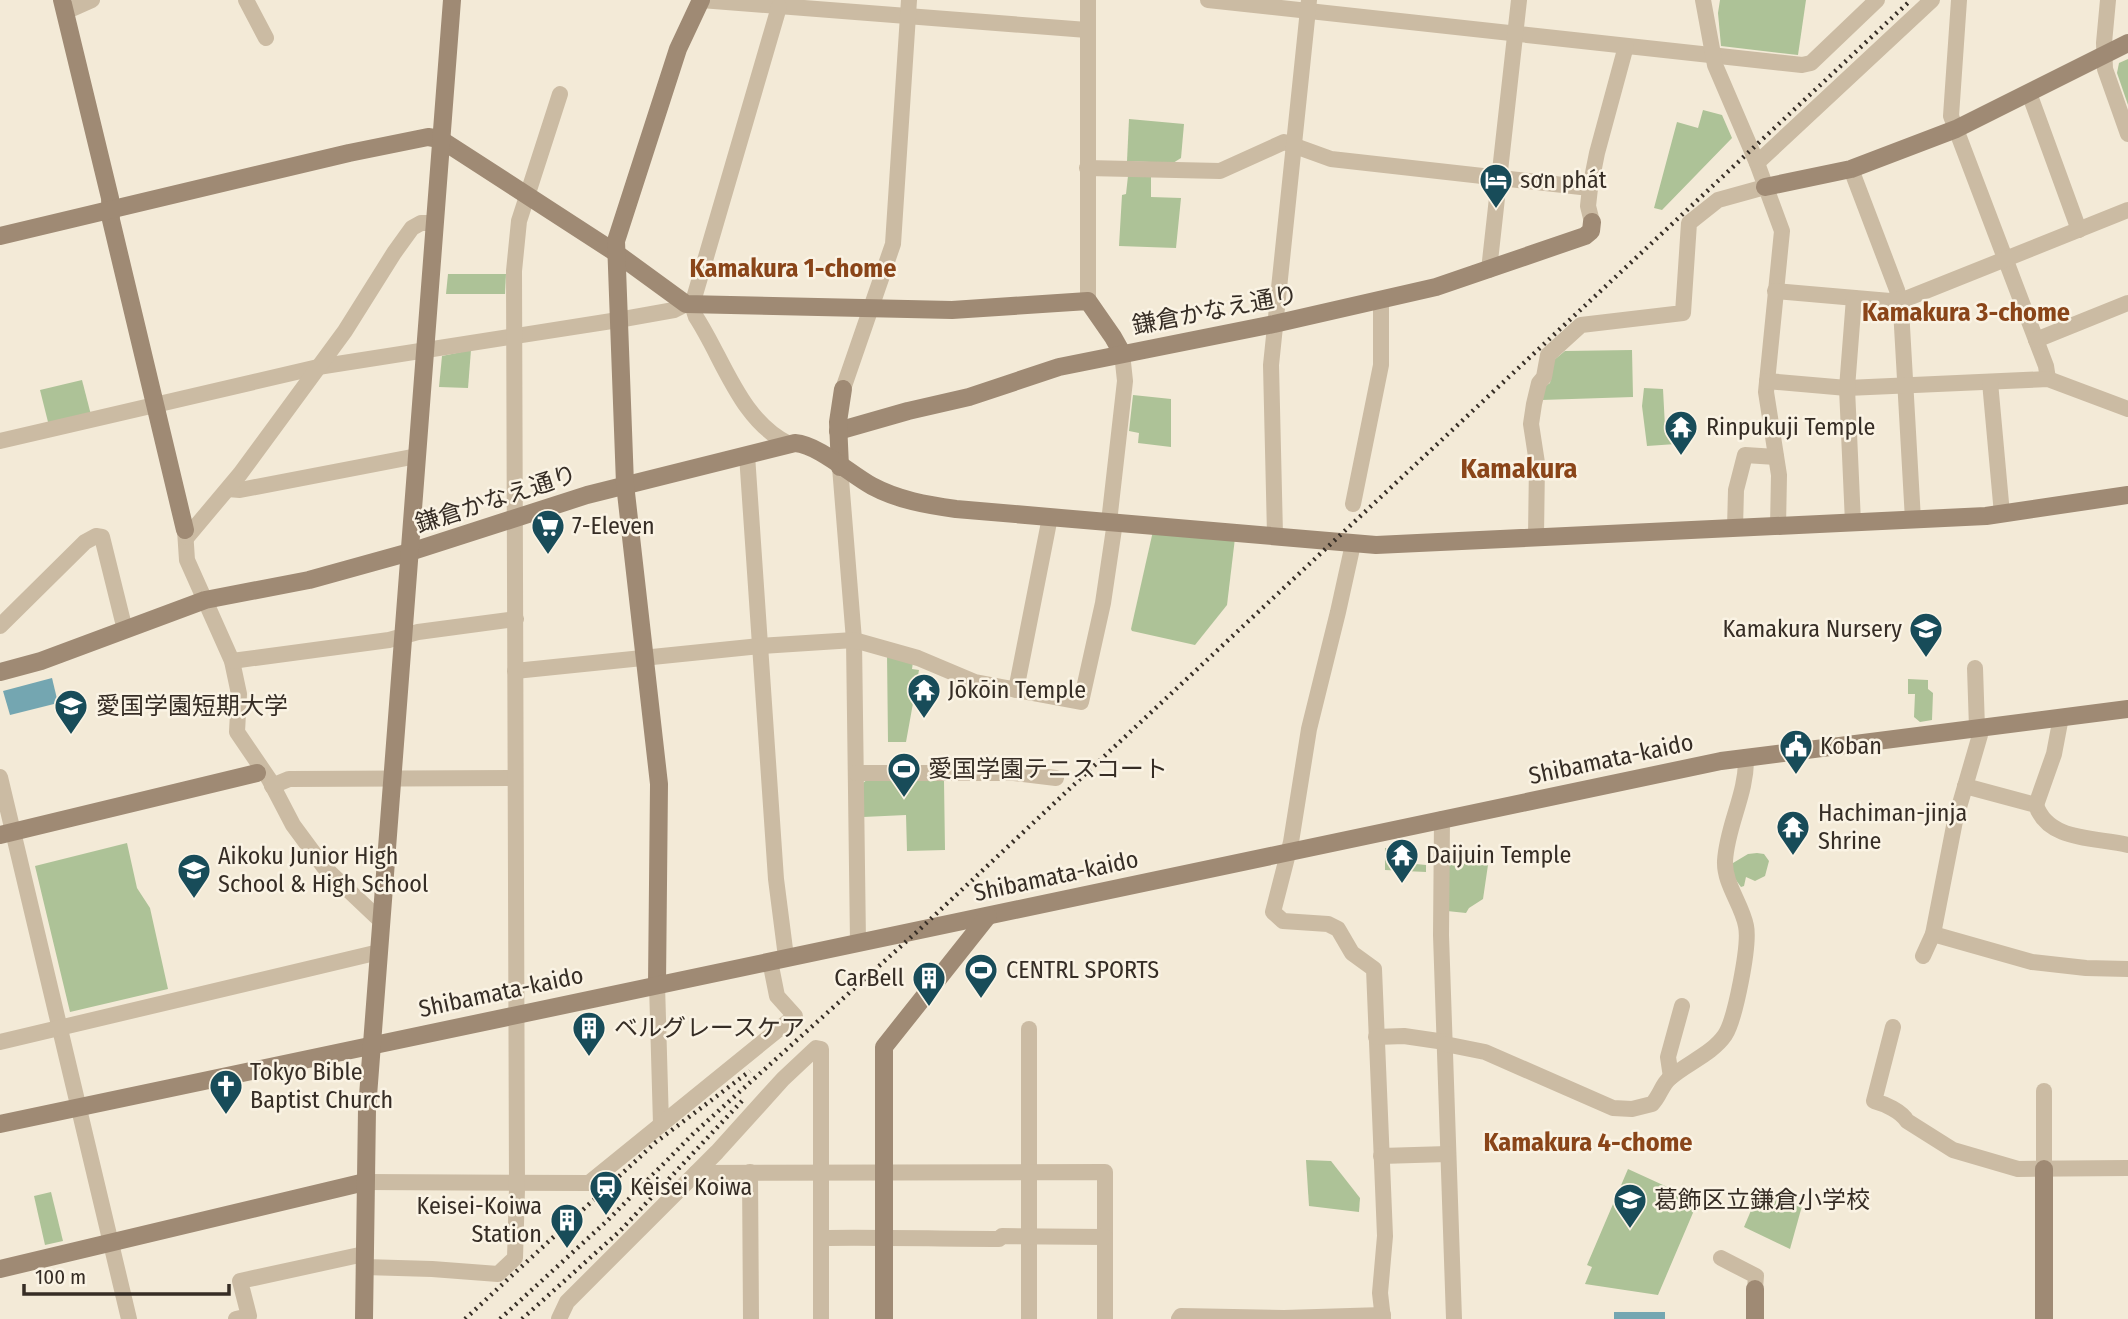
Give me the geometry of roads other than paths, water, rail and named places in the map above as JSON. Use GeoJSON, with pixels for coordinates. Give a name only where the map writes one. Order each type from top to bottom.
{"type":"FeatureCollection","features":[{"type":"Feature","properties":{"kind":"street"},"geometry":{"type":"LineString","coordinates":[[92,0],[63,6],[110,198],[110,209],[186,533],[187,559],[232,661],[239,694],[237,732],[260,772],[272,786],[293,825],[324,867],[382,922]]}},
{"type":"Feature","properties":{"kind":"street"},"geometry":{"type":"LineString","coordinates":[[246,0],[266,38]]}},
{"type":"Feature","properties":{"kind":"street"},"geometry":{"type":"LineString","coordinates":[[364,1319],[365,1182],[372,1045],[452,0]]}},
{"type":"Feature","properties":{"kind":"street"},"geometry":{"type":"LineString","coordinates":[[661,1124],[657,984],[659,785],[625,484],[616,241],[678,49],[701,0],[779,7],[909,8],[1087,30]]}},
{"type":"Feature","properties":{"kind":"street"},"geometry":{"type":"LineString","coordinates":[[515,671],[760,646],[854,640],[918,658],[975,682],[1081,702],[1104,603],[1125,381],[1122,354],[1088,301],[1088,0]]}},
{"type":"Feature","properties":{"kind":"street"},"geometry":{"type":"LineString","coordinates":[[1208,0],[1308,6],[1515,34],[1807,65],[1877,0]]}},
{"type":"Feature","properties":{"kind":"street"},"geometry":{"type":"LineString","coordinates":[[1489,270],[1519,0]]}},
{"type":"Feature","properties":{"kind":"street"},"geometry":{"type":"LineString","coordinates":[[1757,163],[1931,0]]}},
{"type":"Feature","properties":{"kind":"street"},"geometry":{"type":"LineString","coordinates":[[1959,0],[1951,116],[2046,366],[2048,379]]}},
{"type":"Feature","properties":{"kind":"street"},"geometry":{"type":"LineString","coordinates":[[2108,0],[2105,69],[2128,134]]}},
{"type":"Feature","properties":{"kind":"street"},"geometry":{"type":"LineString","coordinates":[[1707,5],[1713,56],[1782,231],[1766,391],[1779,475],[1778,527]]}},
{"type":"Feature","properties":{"kind":"street"},"geometry":{"type":"LineString","coordinates":[[1275,535],[1271,365],[1308,6]]}},
{"type":"Feature","properties":{"kind":"street"},"geometry":{"type":"LineString","coordinates":[[689,304],[779,7]]}},
{"type":"Feature","properties":{"kind":"street"},"geometry":{"type":"LineString","coordinates":[[858,942],[854,640],[838,432],[843,389],[893,244],[909,8]]}},
{"type":"Feature","properties":{"kind":"street"},"geometry":{"type":"LineString","coordinates":[[1536,536],[1537,463],[1531,424],[1536,393],[1544,377],[1548,355],[1581,325],[1683,313],[1689,222],[1718,200],[1851,169],[1956,129],[2128,43]]}},
{"type":"Feature","properties":{"kind":"street"},"geometry":{"type":"LineString","coordinates":[[1592,222],[1588,206],[1590,188],[1626,46]]}},
{"type":"Feature","properties":{"kind":"street"},"geometry":{"type":"LineString","coordinates":[[2029,93],[2078,230]]}},
{"type":"Feature","properties":{"kind":"street"},"geometry":{"type":"LineString","coordinates":[[236,1319],[249,1316],[240,1281],[364,1261],[498,1274],[515,1258],[516,241],[519,221],[560,94]]}},
{"type":"Feature","properties":{"kind":"street"},"geometry":{"type":"LineString","coordinates":[[0,236],[418,138],[440,139],[616,253],[689,304],[755,419],[770,434],[796,444],[889,494],[923,504],[1353,544],[1412,544],[2002,514],[2128,495]]}},
{"type":"Feature","properties":{"kind":"street"},"geometry":{"type":"LineString","coordinates":[[1087,168],[1220,171],[1284,142],[1331,159],[1590,188]]}},
{"type":"Feature","properties":{"kind":"street"},"geometry":{"type":"LineString","coordinates":[[1851,169],[1899,300],[1913,520]]}},
{"type":"Feature","properties":{"kind":"street"},"geometry":{"type":"LineString","coordinates":[[1775,291],[1899,300],[2128,210]]}},
{"type":"Feature","properties":{"kind":"street","name":"鎌倉かなえ通り"},"geometry":{"type":"LineString","coordinates":[[838,432],[977,395],[1059,367],[1381,301],[1489,270],[1585,236],[1591,230],[1592,222]]}},
{"type":"Feature","properties":{"kind":"street"},"geometry":{"type":"LineString","coordinates":[[186,533],[228,489],[345,331],[412,228],[421,223],[434,223]]}},
{"type":"Feature","properties":{"kind":"street"},"geometry":{"type":"LineString","coordinates":[[1853,523],[1847,388],[1854,298]]}},
{"type":"Feature","properties":{"kind":"street"},"geometry":{"type":"LineString","coordinates":[[0,441],[318,367],[618,320],[674,310],[689,304],[952,310],[1088,301]]}},
{"type":"Feature","properties":{"kind":"street"},"geometry":{"type":"LineString","coordinates":[[1353,504],[1381,365],[1381,301]]}},
{"type":"Feature","properties":{"kind":"street"},"geometry":{"type":"LineString","coordinates":[[2036,340],[2128,303]]}},
{"type":"Feature","properties":{"kind":"street"},"geometry":{"type":"LineString","coordinates":[[1767,381],[1847,388],[2048,379],[2128,409]]}},
{"type":"Feature","properties":{"kind":"street"},"geometry":{"type":"LineString","coordinates":[[1990,382],[2002,514]]}},
{"type":"Feature","properties":{"kind":"street","name":"鎌倉かなえ通り"},"geometry":{"type":"LineString","coordinates":[[0,672],[41,661],[205,600],[278,588],[410,552],[578,497],[796,444]]}},
{"type":"Feature","properties":{"kind":"street"},"geometry":{"type":"LineString","coordinates":[[0,1269],[365,1182],[589,1184],[795,1016],[777,996],[776,879],[747,455]]}},
{"type":"Feature","properties":{"kind":"street"},"geometry":{"type":"LineString","coordinates":[[1735,528],[1736,491],[1745,455],[1776,457]]}},
{"type":"Feature","properties":{"kind":"street"},"geometry":{"type":"LineString","coordinates":[[228,489],[240,490],[416,456]]}},
{"type":"Feature","properties":{"kind":"street"},"geometry":{"type":"LineString","coordinates":[[1016,690],[1050,517]]}},
{"type":"Feature","properties":{"kind":"street"},"geometry":{"type":"LineString","coordinates":[[0,626],[85,542],[96,536],[102,537],[125,630]]}},
{"type":"Feature","properties":{"kind":"street"},"geometry":{"type":"LineString","coordinates":[[1179,1319],[1181,1316],[1383,1317],[1380,1293],[1385,1236],[1374,969],[1352,953],[1338,929],[1328,924],[1283,921],[1273,912],[1289,852],[1309,729],[1353,544]]}},
{"type":"Feature","properties":{"kind":"street"},"geometry":{"type":"LineString","coordinates":[[232,661],[516,619]]}},
{"type":"Feature","properties":{"kind":"street"},"geometry":{"type":"LineString","coordinates":[[1923,956],[1933,934],[1953,831],[1980,735],[1975,668]]}},
{"type":"Feature","properties":{"kind":"street","name":"Shibamata-kaido"},"geometry":{"type":"LineString","coordinates":[[0,1124],[1746,757],[2128,709]]}},
{"type":"Feature","properties":{"kind":"street"},"geometry":{"type":"LineString","coordinates":[[2061,717],[2054,754],[2036,805],[2042,818],[2057,830],[2072,835],[2128,845]]}},
{"type":"Feature","properties":{"kind":"street"},"geometry":{"type":"LineString","coordinates":[[1376,1037],[1404,1036],[1485,1052],[1613,1108],[1632,1109],[1653,1104],[1671,1077],[1718,1043],[1726,1034],[1733,1014],[1747,932],[1725,864],[1729,828],[1740,801],[1746,757]]}},
{"type":"Feature","properties":{"kind":"street"},"geometry":{"type":"LineString","coordinates":[[7,834],[260,772]]}},
{"type":"Feature","properties":{"kind":"street"},"geometry":{"type":"LineString","coordinates":[[856,773],[1014,773],[1056,778]]}},
{"type":"Feature","properties":{"kind":"street"},"geometry":{"type":"LineString","coordinates":[[0,777],[7,834],[59,1028],[129,1319]]}},
{"type":"Feature","properties":{"kind":"street"},"geometry":{"type":"LineString","coordinates":[[272,786],[289,779],[514,778]]}},
{"type":"Feature","properties":{"kind":"street"},"geometry":{"type":"LineString","coordinates":[[1965,786],[2036,805]]}},
{"type":"Feature","properties":{"kind":"street"},"geometry":{"type":"LineString","coordinates":[[1442,819],[1441,935],[1454,1319]]}},
{"type":"Feature","properties":{"kind":"street"},"geometry":{"type":"LineString","coordinates":[[884,1319],[884,1047],[988,916]]}},
{"type":"Feature","properties":{"kind":"street"},"geometry":{"type":"LineString","coordinates":[[1933,934],[2032,962],[2128,969]]}},
{"type":"Feature","properties":{"kind":"street"},"geometry":{"type":"LineString","coordinates":[[0,1042],[379,952]]}},
{"type":"Feature","properties":{"kind":"street"},"geometry":{"type":"LineString","coordinates":[[1671,1077],[1668,1057],[1682,1006]]}},
{"type":"Feature","properties":{"kind":"street"},"geometry":{"type":"LineString","coordinates":[[1893,1027],[1874,1101],[1904,1115],[1907,1121],[1952,1150],[2018,1169],[2128,1168]]}},
{"type":"Feature","properties":{"kind":"street"},"geometry":{"type":"LineString","coordinates":[[1029,1029],[1029,1319]]}},
{"type":"Feature","properties":{"kind":"street"},"geometry":{"type":"LineString","coordinates":[[559,1319],[567,1302],[816,1048],[821,1049],[821,1319]]}},
{"type":"Feature","properties":{"kind":"street"},"geometry":{"type":"LineString","coordinates":[[2044,1091],[2044,1319]]}},
{"type":"Feature","properties":{"kind":"street"},"geometry":{"type":"LineString","coordinates":[[1381,1156],[1448,1154]]}},
{"type":"Feature","properties":{"kind":"street"},"geometry":{"type":"LineString","coordinates":[[750,1172],[751,1319]]}},
{"type":"Feature","properties":{"kind":"street"},"geometry":{"type":"LineString","coordinates":[[696,1173],[1105,1172],[1105,1319]]}},
{"type":"Feature","properties":{"kind":"street"},"geometry":{"type":"LineString","coordinates":[[821,1238],[1105,1237]]}},
{"type":"Feature","properties":{"kind":"street"},"geometry":{"type":"LineString","coordinates":[[1721,1258],[1756,1276],[1755,1319]]}},
{"type":"Feature","properties":{"kind":"water"},"geometry":{"type":"Polygon","coordinates":[[[52,678],[58,703],[10,715],[3,691],[52,678]]]}},
{"type":"Feature","properties":{"kind":"water"},"geometry":{"type":"Polygon","coordinates":[[[1614,1312],[1665,1312],[1665,1319],[1614,1319],[1614,1312]]]}},
{"type":"Feature","properties":{"kind":"railway"},"geometry":{"type":"LineString","coordinates":[[500,1319],[608,1220],[694,1133],[920,929],[1911,0]]}},
{"type":"Feature","properties":{"kind":"railway"},"geometry":{"type":"LineString","coordinates":[[465,1319],[656,1142],[750,1071]]}},
{"type":"Feature","properties":{"kind":"railway"},"geometry":{"type":"LineString","coordinates":[[522,1319],[620,1231],[742,1101]]}},
{"type":"Feature","properties":{"kind":"place","name":"sơn phát"},"geometry":{"type":"Point","coordinates":[1496,210]}},
{"type":"Feature","properties":{"kind":"place","name":"Rinpukuji Temple"},"geometry":{"type":"Point","coordinates":[1681,457]}},
{"type":"Feature","properties":{"kind":"place","name":"7-Eleven"},"geometry":{"type":"Point","coordinates":[548,556]}},
{"type":"Feature","properties":{"kind":"place","name":"Kamakura Nursery"},"geometry":{"type":"Point","coordinates":[1926,659]}},
{"type":"Feature","properties":{"kind":"place","name":"Jōkōin Temple"},"geometry":{"type":"Point","coordinates":[924,720]}},
{"type":"Feature","properties":{"kind":"place","name":"愛国学園短期大学"},"geometry":{"type":"Point","coordinates":[71,736]}},
{"type":"Feature","properties":{"kind":"place","name":"Koban"},"geometry":{"type":"Point","coordinates":[1796,776]}},
{"type":"Feature","properties":{"kind":"place","name":"愛国学園テニスコート"},"geometry":{"type":"Point","coordinates":[904,799]}},
{"type":"Feature","properties":{"kind":"place","name":"Hachiman-jinja Shrine"},"geometry":{"type":"Point","coordinates":[1793,857]}},
{"type":"Feature","properties":{"kind":"place","name":"Daijuin Temple"},"geometry":{"type":"Point","coordinates":[1402,885]}},
{"type":"Feature","properties":{"kind":"place","name":"Aikoku Junior High School & High School"},"geometry":{"type":"Point","coordinates":[194,900]}},
{"type":"Feature","properties":{"kind":"place","name":"CENTRL SPORTS"},"geometry":{"type":"Point","coordinates":[981,1000]}},
{"type":"Feature","properties":{"kind":"place","name":"CarBell"},"geometry":{"type":"Point","coordinates":[929,1008]}},
{"type":"Feature","properties":{"kind":"place","name":"ベルグレースケア"},"geometry":{"type":"Point","coordinates":[589,1058]}},
{"type":"Feature","properties":{"kind":"place","name":"Tokyo Bible Baptist Church"},"geometry":{"type":"Point","coordinates":[226,1116]}},
{"type":"Feature","properties":{"kind":"place","name":"Keisei Koiwa"},"geometry":{"type":"Point","coordinates":[606,1217]}},
{"type":"Feature","properties":{"kind":"place","name":"葛飾区立鎌倉小学校"},"geometry":{"type":"Point","coordinates":[1630,1230]}},
{"type":"Feature","properties":{"kind":"place","name":"Keisei-Koiwa Station"},"geometry":{"type":"Point","coordinates":[567,1250]}},
{"type":"Feature","properties":{"kind":"district","name":"Kamakura 1-chome"},"geometry":{"type":"Point","coordinates":[793,268]}},
{"type":"Feature","properties":{"kind":"district","name":"Kamakura 3-chome"},"geometry":{"type":"Point","coordinates":[1966,312]}},
{"type":"Feature","properties":{"kind":"district","name":"Kamakura"},"geometry":{"type":"Point","coordinates":[1519,468]}},
{"type":"Feature","properties":{"kind":"district","name":"Kamakura 4-chome"},"geometry":{"type":"Point","coordinates":[1588,1142]}}]}
